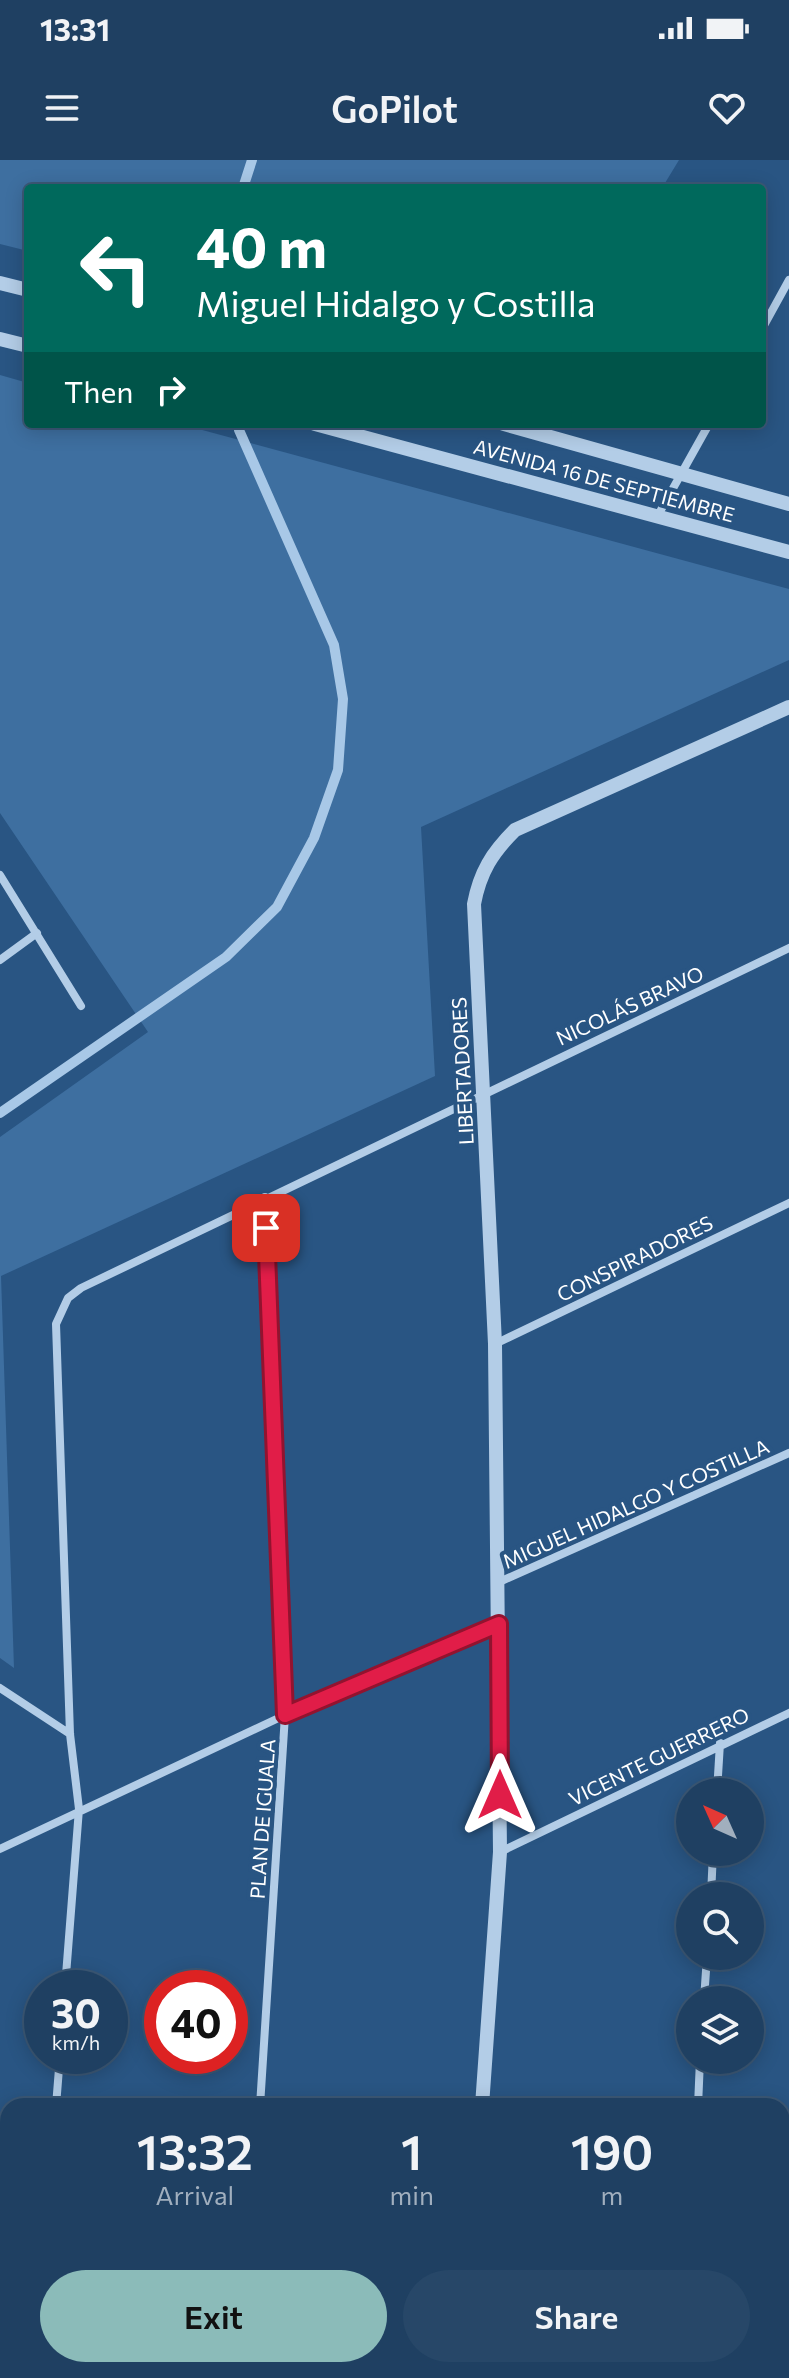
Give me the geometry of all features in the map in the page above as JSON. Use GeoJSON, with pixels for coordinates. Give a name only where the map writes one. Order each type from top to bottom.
{"type":"FeatureCollection","features":[{"type":"Feature","properties":{"kind":"street"},"geometry":{"type":"LineString","coordinates":[[766,322],[789,280]]}},
{"type":"Feature","properties":{"kind":"street"},"geometry":{"type":"LineString","coordinates":[[0,283],[24,289]]}},
{"type":"Feature","properties":{"kind":"street"},"geometry":{"type":"LineString","coordinates":[[0,339],[24,345]]}},
{"type":"Feature","properties":{"kind":"street","name":"AVENIDA 16 DE SEPTIEMBRE"},"geometry":{"type":"LineString","coordinates":[[330,428],[789,552]]}},
{"type":"Feature","properties":{"kind":"street","name":"AVENIDA 16 DE SEPTIEMBRE"},"geometry":{"type":"LineString","coordinates":[[518,428],[789,504]]}},
{"type":"Feature","properties":{"kind":"street"},"geometry":{"type":"LineString","coordinates":[[657,517],[707,428]]}},
{"type":"Feature","properties":{"kind":"street","name":"LIBERTADORES"},"geometry":{"type":"LineString","coordinates":[[483,2098],[500,1852],[495,1344],[486,1093],[474,904],[478,879],[493,852],[515,830],[789,707]]}},
{"type":"Feature","properties":{"kind":"street"},"geometry":{"type":"LineString","coordinates":[[0,875],[81,1006]]}},
{"type":"Feature","properties":{"kind":"street"},"geometry":{"type":"LineString","coordinates":[[0,960],[37,933]]}},
{"type":"Feature","properties":{"kind":"street","name":"NICOLÁS BRAVO"},"geometry":{"type":"LineString","coordinates":[[486,1093],[789,948]]}},
{"type":"Feature","properties":{"kind":"street"},"geometry":{"type":"LineString","coordinates":[[66,1970],[79,1809],[70,1734],[56,1324],[60,1311],[81,1288],[486,1093]]}},
{"type":"Feature","properties":{"kind":"street","name":"PLAN DE IGUALA"},"geometry":{"type":"LineString","coordinates":[[261,2098],[285,1715],[265,1197]]}},
{"type":"Feature","properties":{"kind":"street","name":"CONSPIRADORES"},"geometry":{"type":"LineString","coordinates":[[495,1344],[789,1203]]}},
{"type":"Feature","properties":{"kind":"street","name":"MIGUEL HIDALGO Y COSTILLA"},"geometry":{"type":"LineString","coordinates":[[497,1584],[789,1453]]}},
{"type":"Feature","properties":{"kind":"street"},"geometry":{"type":"LineString","coordinates":[[0,1849],[79,1809],[285,1715],[499,1624]]}},
{"type":"Feature","properties":{"kind":"street"},"geometry":{"type":"LineString","coordinates":[[0,1688],[70,1734]]}},
{"type":"Feature","properties":{"kind":"street","name":"VICENTE GUERRERO"},"geometry":{"type":"LineString","coordinates":[[500,1852],[720,1743],[789,1713]]}},
{"type":"Feature","properties":{"kind":"street"},"geometry":{"type":"LineString","coordinates":[[718,1778],[720,1743]]}},
{"type":"Feature","properties":{"kind":"street"},"geometry":{"type":"LineString","coordinates":[[57,2098],[59,2074]]}},
{"type":"Feature","properties":{"kind":"street"},"geometry":{"type":"LineString","coordinates":[[698,2098],[699,2074]]}},
{"type":"Feature","properties":{"kind":"shaded area"},"geometry":{"type":"Polygon","coordinates":[[[0,160],[679,160],[664,184],[24,184],[24,250],[0,244],[0,160]]]}},
{"type":"Feature","properties":{"kind":"shaded area"},"geometry":{"type":"Polygon","coordinates":[[[0,375],[24,382],[24,428],[195,428],[789,589],[789,660],[421,827],[435,1076],[1,1276],[14,1668],[0,1658],[0,1137],[148,1032],[0,813],[0,375]]]}},
{"type":"Feature","properties":{"kind":"waterway"},"geometry":{"type":"LineString","coordinates":[[244,184],[252,160]]}},
{"type":"Feature","properties":{"kind":"waterway"},"geometry":{"type":"LineString","coordinates":[[0,1113],[226,957],[277,907],[314,838],[338,770],[343,699],[334,645],[239,430]]}},
{"type":"Feature","properties":{"kind":"route"},"geometry":{"type":"LineString","coordinates":[[266,1228],[285,1715],[499,1624],[500,1795]]}}]}
